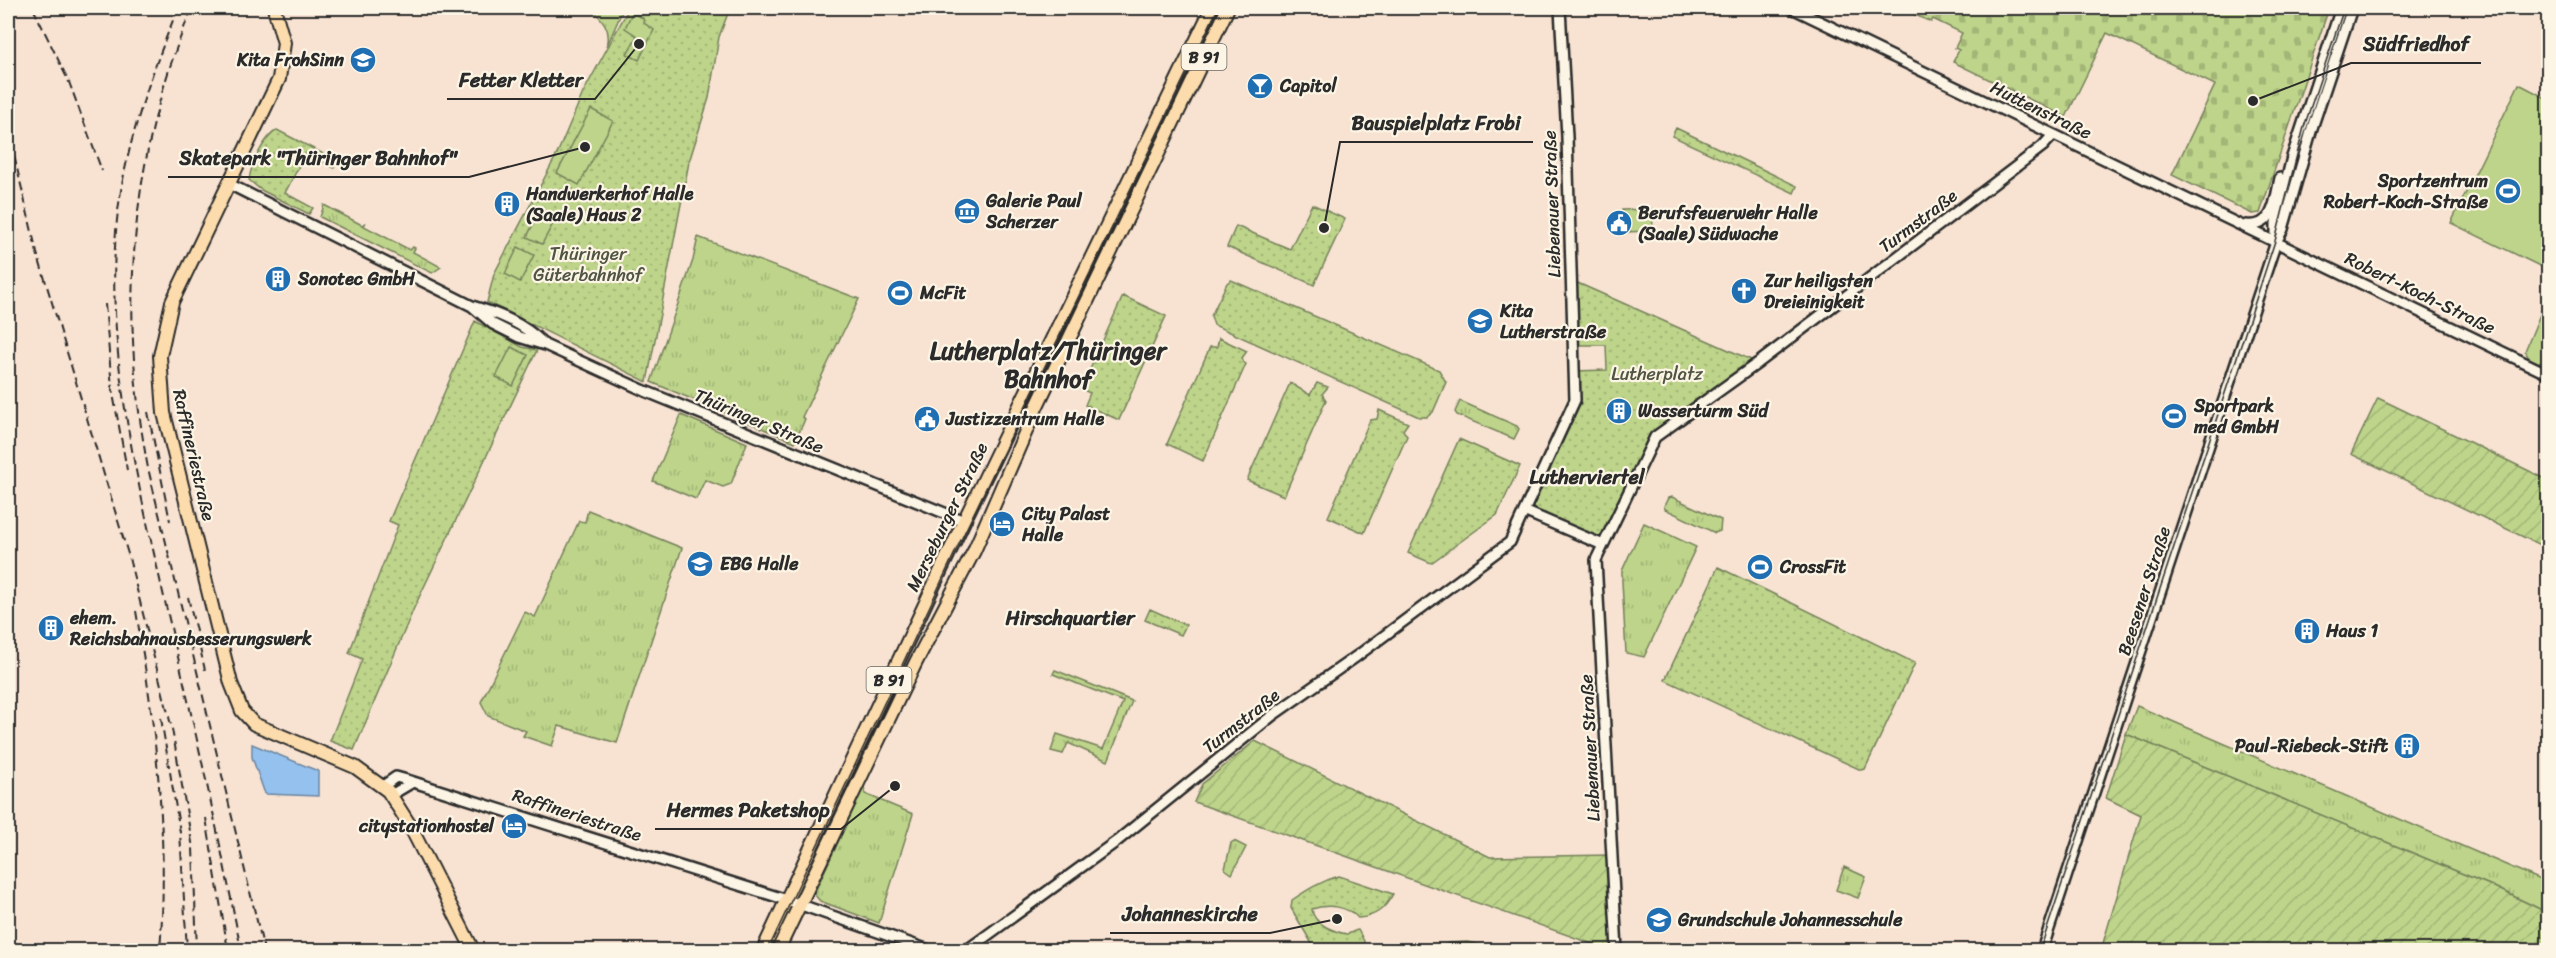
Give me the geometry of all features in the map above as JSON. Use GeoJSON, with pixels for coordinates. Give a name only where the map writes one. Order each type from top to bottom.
{"type":"FeatureCollection","features":[{"type":"Feature","properties":{"kind":"main road","name":"Raffineriestraße"},"geometry":{"type":"LineString","coordinates":[[274,8],[282,29],[284,57],[279,79],[172,302],[160,356],[164,413],[209,601],[237,700],[248,718],[276,735],[355,767],[387,790]]}},
{"type":"Feature","properties":{"kind":"main road","name":"Merseburger Straße"},"geometry":{"type":"LineString","coordinates":[[763,951],[964,521],[1212,8]]}},
{"type":"Feature","properties":{"kind":"main road","name":"Merseburger Straße"},"geometry":{"type":"LineString","coordinates":[[778,951],[916,662],[974,551],[982,528],[1046,386],[1228,8]]}},
{"type":"Feature","properties":{"kind":"main road"},"geometry":{"type":"LineString","coordinates":[[1167,102],[1180,107]]}},
{"type":"Feature","properties":{"kind":"main road"},"geometry":{"type":"LineString","coordinates":[[964,521],[982,528]]}},
{"type":"Feature","properties":{"kind":"main road"},"geometry":{"type":"LineString","coordinates":[[387,790],[409,824],[473,951]]}},
{"type":"Feature","properties":{"kind":"street","name":"Liebenauer Straße"},"geometry":{"type":"LineString","coordinates":[[1524,511],[1575,400],[1568,148],[1560,8]]}},
{"type":"Feature","properties":{"kind":"street","name":"Huttenstraße"},"geometry":{"type":"LineString","coordinates":[[1792,8],[2276,242]]}},
{"type":"Feature","properties":{"kind":"street"},"geometry":{"type":"LineString","coordinates":[[2276,242],[2276,223],[2291,161],[2340,8]]}},
{"type":"Feature","properties":{"kind":"street"},"geometry":{"type":"LineString","coordinates":[[2276,242],[2283,229],[2312,128],[2352,8]]}},
{"type":"Feature","properties":{"kind":"street","name":"Turmstraße"},"geometry":{"type":"LineString","coordinates":[[1603,545],[1655,437],[1852,292],[2043,146],[2053,135]]}},
{"type":"Feature","properties":{"kind":"street"},"geometry":{"type":"LineString","coordinates":[[2241,225],[2261,225],[2269,218],[2281,174],[2291,161]]}},
{"type":"Feature","properties":{"kind":"street","name":"Thüringer Straße"},"geometry":{"type":"LineString","coordinates":[[230,184],[472,306],[497,313],[524,327],[545,345],[637,388],[964,521]]}},
{"type":"Feature","properties":{"kind":"street","name":"Robert-Koch-Straße"},"geometry":{"type":"LineString","coordinates":[[2276,242],[2548,374]]}},
{"type":"Feature","properties":{"kind":"street","name":"Beesener Straße"},"geometry":{"type":"LineString","coordinates":[[2042,951],[2276,242]]}},
{"type":"Feature","properties":{"kind":"street","name":"Turmstraße"},"geometry":{"type":"LineString","coordinates":[[967,951],[1117,841],[1239,741],[1510,542],[1524,511]]}},
{"type":"Feature","properties":{"kind":"street"},"geometry":{"type":"LineString","coordinates":[[1524,511],[1603,545]]}},
{"type":"Feature","properties":{"kind":"street","name":"Liebenauer Straße"},"geometry":{"type":"LineString","coordinates":[[1603,545],[1596,560],[1596,574],[1617,951]]}},
{"type":"Feature","properties":{"kind":"street","name":"Raffineriestraße"},"geometry":{"type":"LineString","coordinates":[[387,790],[396,777],[413,782],[800,904],[929,951]]}},
{"type":"Feature","properties":{"kind":"green space"},"geometry":{"type":"Polygon","coordinates":[[[591,8],[623,9],[607,46],[607,29],[591,8]]]}},
{"type":"Feature","properties":{"kind":"green space","name":"Thüringer Güterbahnhof"},"geometry":{"type":"Polygon","coordinates":[[[629,8],[730,8],[719,37],[709,98],[689,162],[647,382],[487,302],[494,274],[557,154],[583,93],[629,8]]]}},
{"type":"Feature","properties":{"kind":"green space"},"geometry":{"type":"Polygon","coordinates":[[[1909,8],[2329,8],[2260,213],[2252,214],[2172,175],[2215,85],[2107,33],[2066,117],[1953,62],[1959,50],[1955,48],[1962,33],[1933,19],[1931,22],[1913,14],[1914,10],[1909,8]]]}},
{"type":"Feature","properties":{"kind":"green space"},"geometry":{"type":"Polygon","coordinates":[[[632,13],[643,18],[644,23],[654,30],[639,60],[627,54],[637,36],[625,28],[632,13]]]}},
{"type":"Feature","properties":{"kind":"green space","name":"Sportzentrum Robert-Koch-Straße"},"geometry":{"type":"Polygon","coordinates":[[[2519,84],[2548,99],[2548,270],[2451,223],[2519,84]]]}},
{"type":"Feature","properties":{"kind":"green space"},"geometry":{"type":"Polygon","coordinates":[[[591,109],[613,121],[579,185],[557,173],[591,109]]]}},
{"type":"Feature","properties":{"kind":"green space"},"geometry":{"type":"Polygon","coordinates":[[[1676,128],[1797,186],[1794,193],[1672,136],[1676,128]]]}},
{"type":"Feature","properties":{"kind":"green space"},"geometry":{"type":"Polygon","coordinates":[[[277,130],[337,161],[334,168],[306,153],[285,193],[313,208],[309,214],[261,190],[249,180],[259,152],[267,139],[277,130]]]}},
{"type":"Feature","properties":{"kind":"green space"},"geometry":{"type":"Polygon","coordinates":[[[1312,204],[1345,219],[1314,285],[1227,247],[1236,226],[1290,249],[1312,204]]]}},
{"type":"Feature","properties":{"kind":"green space"},"geometry":{"type":"Polygon","coordinates":[[[324,205],[362,225],[366,222],[364,226],[410,250],[415,248],[413,252],[441,267],[432,273],[320,217],[324,205]]]}},
{"type":"Feature","properties":{"kind":"green space"},"geometry":{"type":"Polygon","coordinates":[[[1652,209],[1653,231],[1623,232],[1622,210],[1652,209]]]}},
{"type":"Feature","properties":{"kind":"green space"},"geometry":{"type":"Polygon","coordinates":[[[540,210],[556,218],[542,244],[527,237],[540,210]]]}},
{"type":"Feature","properties":{"kind":"green space"},"geometry":{"type":"Polygon","coordinates":[[[698,237],[859,299],[802,417],[805,419],[795,442],[651,382],[693,260],[698,237]]]}},
{"type":"Feature","properties":{"kind":"green space"},"geometry":{"type":"Polygon","coordinates":[[[518,247],[534,255],[520,282],[505,274],[518,247]]]}},
{"type":"Feature","properties":{"kind":"green space"},"geometry":{"type":"Polygon","coordinates":[[[1231,280],[1439,370],[1446,382],[1433,412],[1427,417],[1419,417],[1214,325],[1211,316],[1227,283],[1231,280]]]}},
{"type":"Feature","properties":{"kind":"green space","name":"Lutherplatz"},"geometry":{"type":"Polygon","coordinates":[[[1571,280],[1758,363],[1655,437],[1603,545],[1524,511],[1575,400],[1574,371],[1607,370],[1606,345],[1573,345],[1571,280]]]}},
{"type":"Feature","properties":{"kind":"green space"},"geometry":{"type":"Polygon","coordinates":[[[2548,295],[2548,368],[2529,358],[2525,351],[2548,295]]]}},
{"type":"Feature","properties":{"kind":"green space"},"geometry":{"type":"Polygon","coordinates":[[[1123,296],[1166,316],[1119,420],[1085,405],[1090,393],[1081,389],[1123,296]]]}},
{"type":"Feature","properties":{"kind":"green space"},"geometry":{"type":"Polygon","coordinates":[[[475,321],[522,347],[537,350],[414,608],[354,750],[330,741],[362,659],[349,653],[398,525],[389,521],[475,321]]]}},
{"type":"Feature","properties":{"kind":"green space"},"geometry":{"type":"Polygon","coordinates":[[[1219,338],[1247,351],[1242,358],[1246,364],[1203,461],[1167,444],[1210,347],[1217,347],[1219,338]]]}},
{"type":"Feature","properties":{"kind":"green space"},"geometry":{"type":"Polygon","coordinates":[[[511,347],[528,355],[513,386],[496,377],[511,347]]]}},
{"type":"Feature","properties":{"kind":"green space"},"geometry":{"type":"Polygon","coordinates":[[[1290,383],[1310,395],[1317,383],[1328,387],[1322,394],[1326,400],[1284,496],[1247,480],[1290,383]]]}},
{"type":"Feature","properties":{"kind":"green space"},"geometry":{"type":"Polygon","coordinates":[[[2378,398],[2548,480],[2548,527],[2540,545],[2351,454],[2378,398]]]}},
{"type":"Feature","properties":{"kind":"green space"},"geometry":{"type":"Polygon","coordinates":[[[1460,401],[1517,426],[1519,429],[1514,439],[1457,415],[1455,412],[1460,401]]]}},
{"type":"Feature","properties":{"kind":"green space"},"geometry":{"type":"Polygon","coordinates":[[[1379,410],[1408,423],[1403,430],[1407,436],[1364,533],[1328,517],[1370,420],[1377,419],[1379,410]]]}},
{"type":"Feature","properties":{"kind":"green space"},"geometry":{"type":"Polygon","coordinates":[[[681,415],[747,443],[731,484],[723,487],[705,480],[696,499],[653,481],[681,415]]]}},
{"type":"Feature","properties":{"kind":"green space"},"geometry":{"type":"Polygon","coordinates":[[[1459,439],[1520,466],[1497,515],[1431,563],[1408,553],[1459,439]]]}},
{"type":"Feature","properties":{"kind":"green space"},"geometry":{"type":"Polygon","coordinates":[[[1672,497],[1721,520],[1720,531],[1715,533],[1665,509],[1668,498],[1672,497]]]}},
{"type":"Feature","properties":{"kind":"green space"},"geometry":{"type":"Polygon","coordinates":[[[588,510],[682,548],[617,743],[559,726],[552,746],[523,736],[526,731],[488,716],[481,702],[525,612],[535,617],[579,521],[585,522],[588,510]]]}},
{"type":"Feature","properties":{"kind":"green space"},"geometry":{"type":"Polygon","coordinates":[[[1644,523],[1696,547],[1644,657],[1626,653],[1622,571],[1644,523]]]}},
{"type":"Feature","properties":{"kind":"green space"},"geometry":{"type":"Polygon","coordinates":[[[1718,567],[1915,663],[1865,769],[1861,770],[1665,680],[1718,567]]]}},
{"type":"Feature","properties":{"kind":"green space"},"geometry":{"type":"Polygon","coordinates":[[[1150,609],[1186,625],[1181,635],[1145,620],[1150,609]]]}},
{"type":"Feature","properties":{"kind":"green space"},"geometry":{"type":"Polygon","coordinates":[[[1055,670],[1132,701],[1108,761],[1068,743],[1063,754],[1051,751],[1057,734],[1103,749],[1123,702],[1053,674],[1055,670]]]}},
{"type":"Feature","properties":{"kind":"green space"},"geometry":{"type":"Polygon","coordinates":[[[2137,706],[2548,883],[2548,913],[2492,886],[2126,734],[2137,706]]]}},
{"type":"Feature","properties":{"kind":"green space"},"geometry":{"type":"Polygon","coordinates":[[[2126,734],[2492,886],[2548,913],[2548,950],[2101,950],[2141,815],[2106,798],[2126,734]]]}},
{"type":"Feature","properties":{"kind":"green space"},"geometry":{"type":"Polygon","coordinates":[[[1255,741],[1490,857],[1612,855],[1617,948],[1601,947],[1194,802],[1202,784],[1255,741]]]}},
{"type":"Feature","properties":{"kind":"green space"},"geometry":{"type":"Polygon","coordinates":[[[864,786],[865,794],[913,814],[879,923],[820,901],[814,894],[864,786]]]}},
{"type":"Feature","properties":{"kind":"green space"},"geometry":{"type":"Polygon","coordinates":[[[1234,841],[1246,847],[1232,874],[1225,869],[1231,843],[1234,841]]]}},
{"type":"Feature","properties":{"kind":"green space"},"geometry":{"type":"Polygon","coordinates":[[[1844,867],[1866,877],[1858,898],[1836,890],[1844,867]]]}},
{"type":"Feature","properties":{"kind":"green space"},"geometry":{"type":"Polygon","coordinates":[[[1339,876],[1393,894],[1387,904],[1370,916],[1358,918],[1338,907],[1325,906],[1312,909],[1316,919],[1331,929],[1347,934],[1358,930],[1364,941],[1362,950],[1315,949],[1291,908],[1292,900],[1320,883],[1339,876]]]}},
{"type":"Feature","properties":{"kind":"green space"},"geometry":{"type":"Polygon","coordinates":[[[1467,942],[1501,950],[1432,950],[1449,943],[1467,942]]]}},
{"type":"Feature","properties":{"kind":"water"},"geometry":{"type":"Polygon","coordinates":[[[252,744],[318,771],[318,796],[265,794],[252,757],[252,744]]]}},
{"type":"Feature","properties":{"kind":"tram line"},"geometry":{"type":"LineString","coordinates":[[768,950],[959,544],[1218,8]]}},
{"type":"Feature","properties":{"kind":"tram line"},"geometry":{"type":"LineString","coordinates":[[2040,950],[2275,241],[2304,127],[2344,8]]}},
{"type":"Feature","properties":{"kind":"railway"},"geometry":{"type":"LineString","coordinates":[[33,8],[69,82],[102,171]]}},
{"type":"Feature","properties":{"kind":"railway"},"geometry":{"type":"LineString","coordinates":[[178,8],[147,89],[124,174],[116,231],[114,280],[116,329],[121,378],[137,475],[207,784],[241,950]]}},
{"type":"Feature","properties":{"kind":"railway"},"geometry":{"type":"LineString","coordinates":[[192,8],[171,64],[155,120],[143,177],[132,293],[134,351],[139,409],[148,468],[264,950]]}},
{"type":"Feature","properties":{"kind":"railway"},"geometry":{"type":"LineString","coordinates":[[8,130],[37,253],[128,554],[172,729],[193,848],[197,950]]}},
{"type":"Feature","properties":{"kind":"railway"},"geometry":{"type":"LineString","coordinates":[[105,304],[112,388],[127,470]]}},
{"type":"Feature","properties":{"kind":"railway"},"geometry":{"type":"LineString","coordinates":[[148,412],[170,521]]}},
{"type":"Feature","properties":{"kind":"railway"},"geometry":{"type":"LineString","coordinates":[[188,597],[205,670]]}},
{"type":"Feature","properties":{"kind":"railway"},"geometry":{"type":"LineString","coordinates":[[136,611],[149,695],[158,780],[163,865],[160,950]]}},
{"type":"Feature","properties":{"kind":"railway"},"geometry":{"type":"LineString","coordinates":[[161,718],[180,832],[187,950]]}},
{"type":"Feature","properties":{"kind":"railway"},"geometry":{"type":"LineString","coordinates":[[206,818],[228,950]]}},
{"type":"Feature","properties":{"kind":"place","name":"Fetter Kletter"},"geometry":{"type":"Point","coordinates":[639,44]}},
{"type":"Feature","properties":{"kind":"place","name":"Kita FrohSinn"},"geometry":{"type":"Point","coordinates":[363,60]}},
{"type":"Feature","properties":{"kind":"place","name":"Capitol"},"geometry":{"type":"Point","coordinates":[1260,86]}},
{"type":"Feature","properties":{"kind":"place","name":"Südfriedhof"},"geometry":{"type":"Point","coordinates":[2253,101]}},
{"type":"Feature","properties":{"kind":"place","name":"Skatepark \"Thüringer Bahnhof\""},"geometry":{"type":"Point","coordinates":[585,147]}},
{"type":"Feature","properties":{"kind":"place","name":"Sportzentrum Robert-Koch-Straße"},"geometry":{"type":"Point","coordinates":[2508,191]}},
{"type":"Feature","properties":{"kind":"place","name":"Handwerkerhof Halle (Saale) Haus 2"},"geometry":{"type":"Point","coordinates":[507,204]}},
{"type":"Feature","properties":{"kind":"place","name":"Galerie Paul Scherzer"},"geometry":{"type":"Point","coordinates":[967,211]}},
{"type":"Feature","properties":{"kind":"place","name":"Berufsfeuerwehr Halle (Saale) Südwache"},"geometry":{"type":"Point","coordinates":[1619,223]}},
{"type":"Feature","properties":{"kind":"place","name":"Bauspielplatz Frobi"},"geometry":{"type":"Point","coordinates":[1324,228]}},
{"type":"Feature","properties":{"kind":"place","name":"Sonotec GmbH"},"geometry":{"type":"Point","coordinates":[278,279]}},
{"type":"Feature","properties":{"kind":"place","name":"Zur heiligsten Dreieinigkeit"},"geometry":{"type":"Point","coordinates":[1744,291]}},
{"type":"Feature","properties":{"kind":"place","name":"McFit"},"geometry":{"type":"Point","coordinates":[900,293]}},
{"type":"Feature","properties":{"kind":"place","name":"Kita Lutherstraße"},"geometry":{"type":"Point","coordinates":[1480,321]}},
{"type":"Feature","properties":{"kind":"place","name":"Wasserturm Süd"},"geometry":{"type":"Point","coordinates":[1619,411]}},
{"type":"Feature","properties":{"kind":"place","name":"Sportpark med GmbH"},"geometry":{"type":"Point","coordinates":[2174,416]}},
{"type":"Feature","properties":{"kind":"place","name":"Justizzentrum Halle"},"geometry":{"type":"Point","coordinates":[927,419]}},
{"type":"Feature","properties":{"kind":"place","name":"City Palast Halle"},"geometry":{"type":"Point","coordinates":[1002,524]}},
{"type":"Feature","properties":{"kind":"place","name":"EBG Halle"},"geometry":{"type":"Point","coordinates":[700,564]}},
{"type":"Feature","properties":{"kind":"place","name":"CrossFit"},"geometry":{"type":"Point","coordinates":[1760,567]}},
{"type":"Feature","properties":{"kind":"place","name":"ehem. Reichsbahnausbesserungswerk"},"geometry":{"type":"Point","coordinates":[51,628]}},
{"type":"Feature","properties":{"kind":"place","name":"Haus 1"},"geometry":{"type":"Point","coordinates":[2307,631]}},
{"type":"Feature","properties":{"kind":"place","name":"Paul-Riebeck-Stift"},"geometry":{"type":"Point","coordinates":[2407,746]}},
{"type":"Feature","properties":{"kind":"place","name":"Hermes Paketshop"},"geometry":{"type":"Point","coordinates":[895,786]}},
{"type":"Feature","properties":{"kind":"place","name":"citystationhostel"},"geometry":{"type":"Point","coordinates":[514,826]}},
{"type":"Feature","properties":{"kind":"place","name":"Johanneskirche"},"geometry":{"type":"Point","coordinates":[1337,919]}},
{"type":"Feature","properties":{"kind":"place","name":"Grundschule Johannesschule"},"geometry":{"type":"Point","coordinates":[1659,920]}},
{"type":"Feature","properties":{"kind":"district","name":"Lutherplatz/Thüringer Bahnhof"},"geometry":{"type":"Point","coordinates":[1048,365]}},
{"type":"Feature","properties":{"kind":"district","name":"Lutherviertel"},"geometry":{"type":"Point","coordinates":[1587,477]}},
{"type":"Feature","properties":{"kind":"district","name":"Hirschquartier"},"geometry":{"type":"Point","coordinates":[1070,618]}}]}
